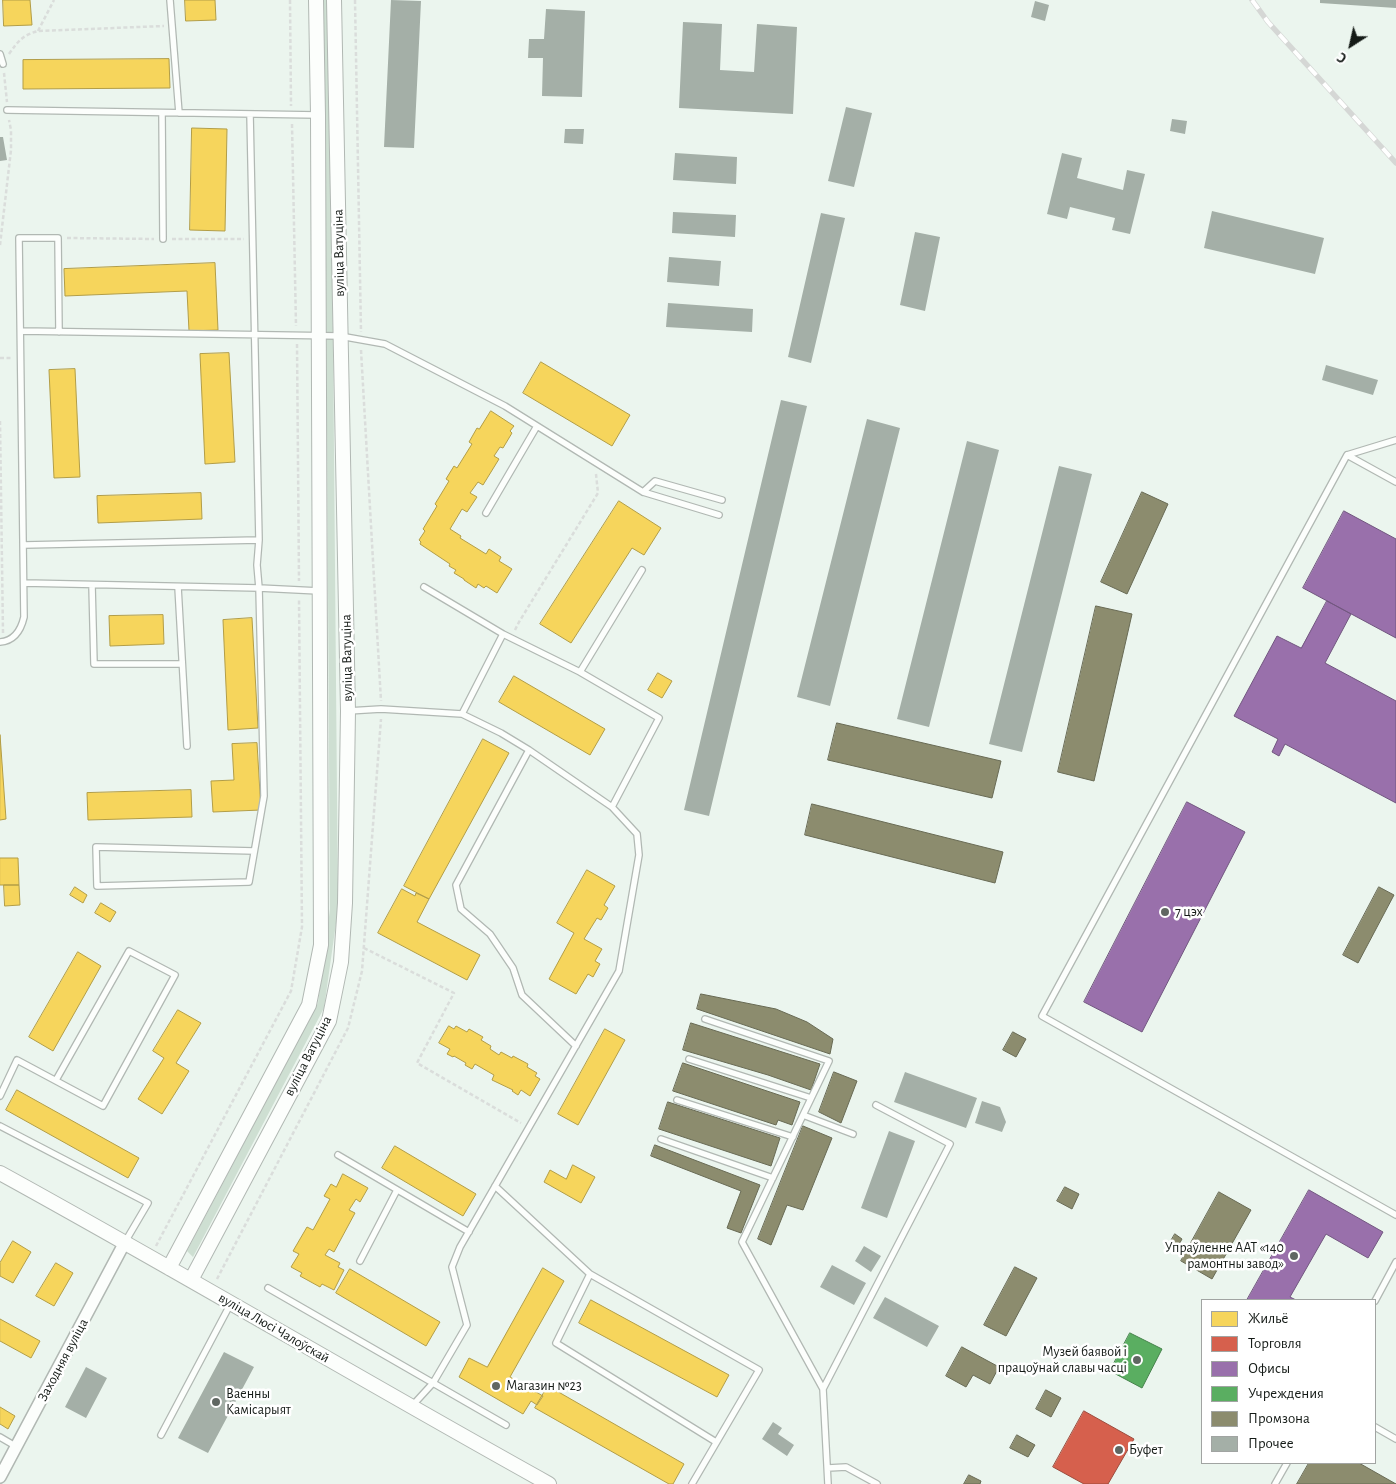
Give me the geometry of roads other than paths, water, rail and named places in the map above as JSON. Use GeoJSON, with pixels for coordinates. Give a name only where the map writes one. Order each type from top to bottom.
{"type":"FeatureCollection","features":[{"type":"Feature","properties":{"kind":"street","name":"вуліца Ватуціна"},"geometry":{"type":"LineString","coordinates":[[169,1268],[309,1005],[321,945],[316,0]]}},
{"type":"Feature","properties":{"kind":"street","name":"вуліца Ватуціна"},"geometry":{"type":"LineString","coordinates":[[190,1280],[329,1021],[342,962],[345,903],[348,711],[334,0]]}},
{"type":"Feature","properties":{"kind":"street","name":"вуліца Люсі Чалоўскай"},"geometry":{"type":"LineString","coordinates":[[0,1173],[150,1256],[411,1408],[548,1484]]}},
{"type":"Feature","properties":{"kind":"street","name":"Заходняя вуліца"},"geometry":{"type":"LineString","coordinates":[[0,1477],[125,1242]]}},
{"type":"Feature","properties":{"kind":"lane"},"geometry":{"type":"LineString","coordinates":[[170,0],[179,113]]}},
{"type":"Feature","properties":{"kind":"lane"},"geometry":{"type":"LineString","coordinates":[[0,54],[3,64]]}},
{"type":"Feature","properties":{"kind":"lane"},"geometry":{"type":"LineString","coordinates":[[7,110],[318,115]]}},
{"type":"Feature","properties":{"kind":"lane"},"geometry":{"type":"LineString","coordinates":[[162,113],[163,239]]}},
{"type":"Feature","properties":{"kind":"lane"},"geometry":{"type":"LineString","coordinates":[[250,114],[259,540],[257,565],[264,796],[249,882],[97,886],[96,846],[254,851]]}},
{"type":"Feature","properties":{"kind":"lane"},"geometry":{"type":"LineString","coordinates":[[2,642],[17,634],[24,618],[20,238],[58,238],[59,332]]}},
{"type":"Feature","properties":{"kind":"lane"},"geometry":{"type":"LineString","coordinates":[[21,331],[340,336],[385,344],[505,406],[643,492],[719,515]]}},
{"type":"Feature","properties":{"kind":"lane"},"geometry":{"type":"LineString","coordinates":[[486,513],[537,426]]}},
{"type":"Feature","properties":{"kind":"lane"},"geometry":{"type":"LineString","coordinates":[[1396,440],[1347,456],[1042,1016],[1396,1215]]}},
{"type":"Feature","properties":{"kind":"lane"},"geometry":{"type":"LineString","coordinates":[[1347,456],[1396,482]]}},
{"type":"Feature","properties":{"kind":"lane"},"geometry":{"type":"LineString","coordinates":[[643,492],[655,481],[722,500]]}},
{"type":"Feature","properties":{"kind":"lane"},"geometry":{"type":"LineString","coordinates":[[24,545],[259,540]]}},
{"type":"Feature","properties":{"kind":"lane"},"geometry":{"type":"LineString","coordinates":[[580,672],[642,570]]}},
{"type":"Feature","properties":{"kind":"lane"},"geometry":{"type":"LineString","coordinates":[[24,583],[320,591]]}},
{"type":"Feature","properties":{"kind":"lane"},"geometry":{"type":"LineString","coordinates":[[92,585],[94,664],[182,664]]}},
{"type":"Feature","properties":{"kind":"lane"},"geometry":{"type":"LineString","coordinates":[[178,587],[187,746]]}},
{"type":"Feature","properties":{"kind":"lane"},"geometry":{"type":"LineString","coordinates":[[424,587],[511,638],[580,672],[659,718],[612,807]]}},
{"type":"Feature","properties":{"kind":"lane"},"geometry":{"type":"LineString","coordinates":[[462,714],[504,634]]}},
{"type":"Feature","properties":{"kind":"lane"},"geometry":{"type":"LineString","coordinates":[[348,711],[381,709],[462,714],[501,733],[612,807],[637,834],[639,854],[619,971],[460,1246],[452,1268],[466,1325],[433,1383],[411,1408]]}},
{"type":"Feature","properties":{"kind":"lane"},"geometry":{"type":"LineString","coordinates":[[529,750],[456,885],[461,909],[490,934],[513,968],[522,994],[576,1046]]}},
{"type":"Feature","properties":{"kind":"lane"},"geometry":{"type":"LineString","coordinates":[[0,1096],[2,1084],[17,1060],[103,1106],[175,975],[129,950],[56,1080]]}},
{"type":"Feature","properties":{"kind":"lane"},"geometry":{"type":"LineString","coordinates":[[705,1019],[829,1061],[742,1242],[823,1389],[828,1484]]}},
{"type":"Feature","properties":{"kind":"lane"},"geometry":{"type":"LineString","coordinates":[[689,1059],[811,1098]]}},
{"type":"Feature","properties":{"kind":"lane"},"geometry":{"type":"LineString","coordinates":[[677,1100],[792,1137]]}},
{"type":"Feature","properties":{"kind":"lane"},"geometry":{"type":"LineString","coordinates":[[823,1389],[950,1144],[876,1106]]}},
{"type":"Feature","properties":{"kind":"lane"},"geometry":{"type":"LineString","coordinates":[[803,1115],[853,1134]]}},
{"type":"Feature","properties":{"kind":"lane"},"geometry":{"type":"LineString","coordinates":[[0,1126],[148,1204],[125,1242]]}},
{"type":"Feature","properties":{"kind":"lane"},"geometry":{"type":"LineString","coordinates":[[661,1139],[773,1178]]}},
{"type":"Feature","properties":{"kind":"lane"},"geometry":{"type":"LineString","coordinates":[[338,1156],[469,1232]]}},
{"type":"Feature","properties":{"kind":"lane"},"geometry":{"type":"LineString","coordinates":[[496,1186],[590,1274],[759,1370],[692,1484]]}},
{"type":"Feature","properties":{"kind":"lane"},"geometry":{"type":"LineString","coordinates":[[360,1261],[397,1190]]}},
{"type":"Feature","properties":{"kind":"lane"},"geometry":{"type":"LineString","coordinates":[[1376,1299],[1396,1262]]}},
{"type":"Feature","properties":{"kind":"lane"},"geometry":{"type":"LineString","coordinates":[[590,1274],[556,1342],[716,1442]]}},
{"type":"Feature","properties":{"kind":"lane"},"geometry":{"type":"LineString","coordinates":[[268,1288],[506,1425]]}},
{"type":"Feature","properties":{"kind":"lane"},"geometry":{"type":"LineString","coordinates":[[161,1435],[231,1303]]}},
{"type":"Feature","properties":{"kind":"lane"},"geometry":{"type":"LineString","coordinates":[[1376,1428],[1396,1439]]}},
{"type":"Feature","properties":{"kind":"lane"},"geometry":{"type":"LineString","coordinates":[[0,1437],[17,1447]]}},
{"type":"Feature","properties":{"kind":"lane"},"geometry":{"type":"LineString","coordinates":[[1275,1484],[1285,1464]]}},
{"type":"Feature","properties":{"kind":"lane"},"geometry":{"type":"LineString","coordinates":[[828,1468],[846,1467],[877,1484]]}},
{"type":"Feature","properties":{"kind":"railway"},"geometry":{"type":"LineString","coordinates":[[1252,0],[1268,22],[1396,163]]}},
{"type":"Feature","properties":{"kind":"place","name":"7 цэх"},"geometry":{"type":"Point","coordinates":[1165,912]}},
{"type":"Feature","properties":{"kind":"place","name":"Упраўленне ААТ «140 рамонтны завод»"},"geometry":{"type":"Point","coordinates":[1294,1256]}},
{"type":"Feature","properties":{"kind":"place","name":"Музей баявой і працоўнай славы часці"},"geometry":{"type":"Point","coordinates":[1137,1360]}},
{"type":"Feature","properties":{"kind":"place","name":"Магазин №23"},"geometry":{"type":"Point","coordinates":[496,1386]}},
{"type":"Feature","properties":{"kind":"place","name":"Ваенны Камісарыят"},"geometry":{"type":"Point","coordinates":[216,1402]}},
{"type":"Feature","properties":{"kind":"place","name":"Буфет"},"geometry":{"type":"Point","coordinates":[1119,1450]}}]}
